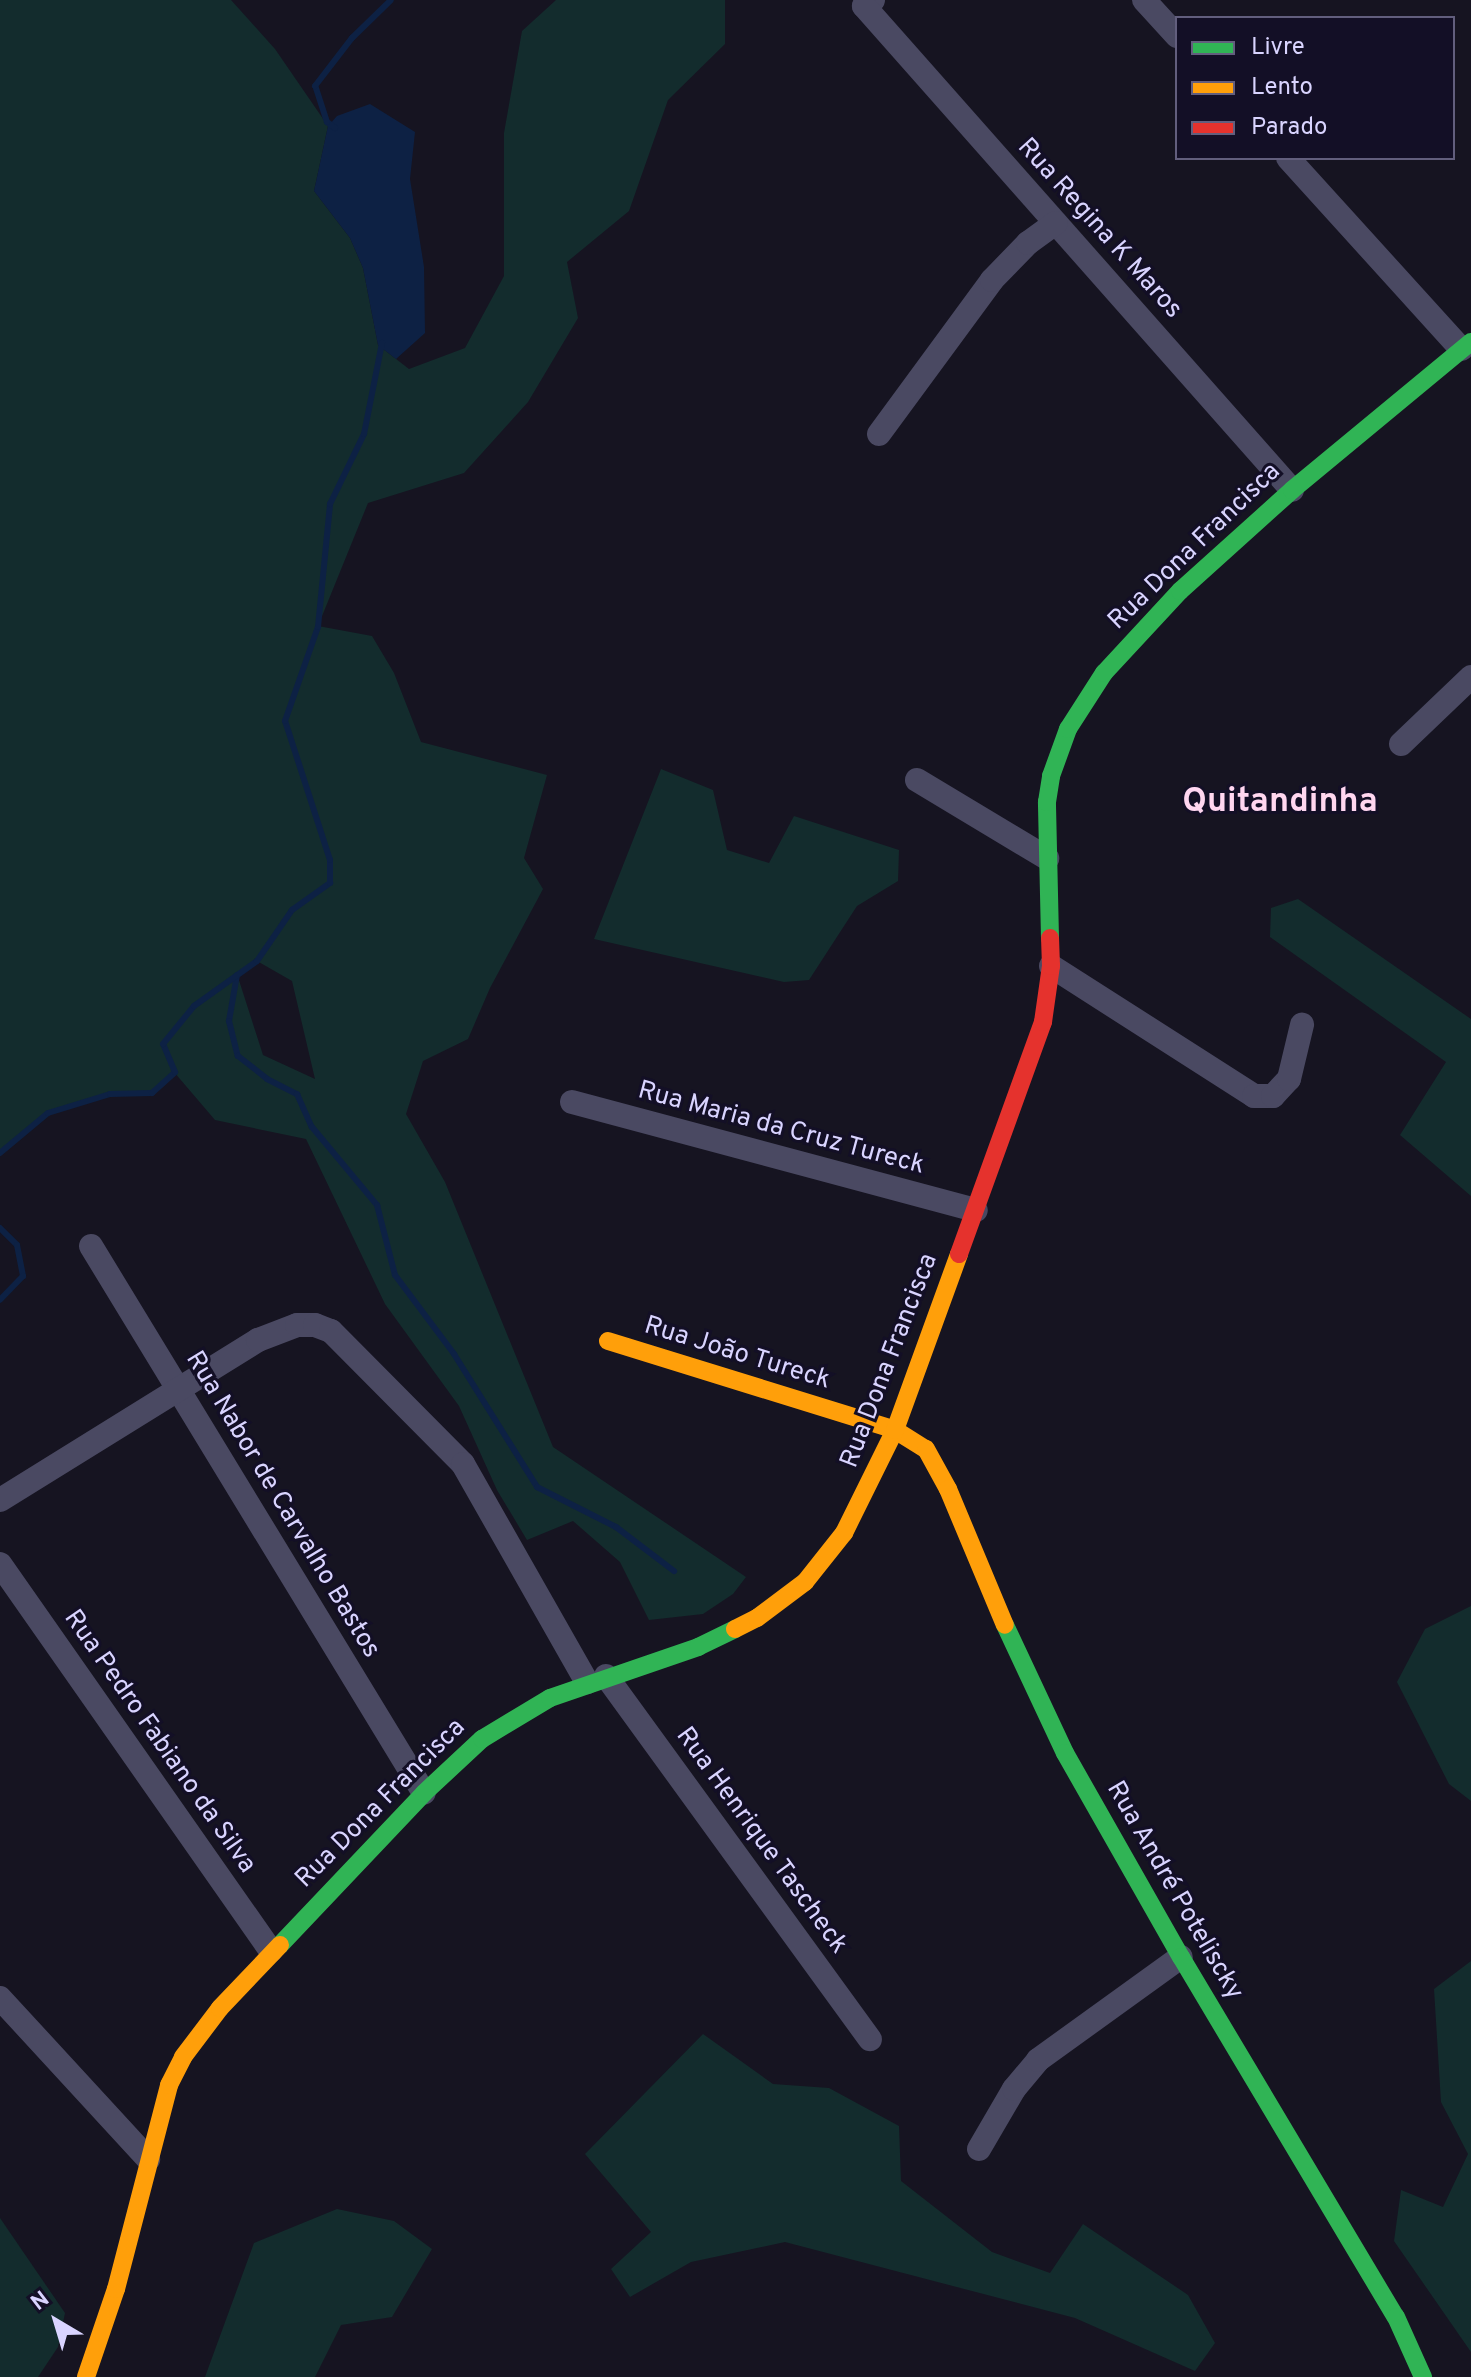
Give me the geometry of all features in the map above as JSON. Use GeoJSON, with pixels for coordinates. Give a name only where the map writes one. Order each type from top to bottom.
{"type":"FeatureCollection","features":[{"type":"Feature","properties":{"kind":"main road","name":"Rua Dona Francisca"},"geometry":{"type":"LineString","coordinates":[[86,2377],[116,2289],[169,2085],[183,2057],[220,2008],[271,1951],[424,1793],[502,1724],[597,1679],[698,1647],[783,1601],[822,1562],[844,1533],[895,1430],[1043,1022],[1051,966],[1045,827],[1051,776],[1063,740],[1084,702],[1148,623],[1292,490],[1466,346]]}},
{"type":"Feature","properties":{"kind":"main road","name":"Rua João Tureck"},"geometry":{"type":"LineString","coordinates":[[608,1341],[895,1430]]}},
{"type":"Feature","properties":{"kind":"main road","name":"Rua André Poteliscky"},"geometry":{"type":"LineString","coordinates":[[895,1430],[913,1438],[937,1466],[1039,1703],[1181,1957],[1396,2317],[1423,2377]]}},
{"type":"Feature","properties":{"kind":"street"},"geometry":{"type":"LineString","coordinates":[[1144,0],[1175,34]]}},
{"type":"Feature","properties":{"kind":"street","name":"Rua Regina K Maros"},"geometry":{"type":"LineString","coordinates":[[869,3],[1056,223],[1292,490]]}},
{"type":"Feature","properties":{"kind":"street"},"geometry":{"type":"LineString","coordinates":[[1290,160],[1466,346]]}},
{"type":"Feature","properties":{"kind":"street"},"geometry":{"type":"LineString","coordinates":[[879,434],[992,280],[1028,243],[1056,223]]}},
{"type":"Feature","properties":{"kind":"street"},"geometry":{"type":"LineString","coordinates":[[1401,744],[1471,677]]}},
{"type":"Feature","properties":{"kind":"street"},"geometry":{"type":"LineString","coordinates":[[917,780],[1047,858]]}},
{"type":"Feature","properties":{"kind":"street"},"geometry":{"type":"LineString","coordinates":[[1051,966],[1254,1096],[1273,1096],[1289,1079],[1302,1025]]}},
{"type":"Feature","properties":{"kind":"street","name":"Rua Maria da Cruz Tureck"},"geometry":{"type":"LineString","coordinates":[[572,1102],[976,1210]]}},
{"type":"Feature","properties":{"kind":"street","name":"Rua Nabor de Carvalho Bastos"},"geometry":{"type":"LineString","coordinates":[[91,1246],[424,1793]]}},
{"type":"Feature","properties":{"kind":"street","name":"Rua Henrique Tascheck"},"geometry":{"type":"LineString","coordinates":[[179,1390],[258,1340],[297,1325],[315,1325],[331,1331],[463,1464],[597,1679],[870,2039]]}},
{"type":"Feature","properties":{"kind":"street"},"geometry":{"type":"LineString","coordinates":[[0,1500],[179,1390]]}},
{"type":"Feature","properties":{"kind":"street","name":"Rua Pedro Fabiano da Silva"},"geometry":{"type":"LineString","coordinates":[[0,1564],[271,1951]]}},
{"type":"Feature","properties":{"kind":"street"},"geometry":{"type":"LineString","coordinates":[[979,2149],[1014,2089],[1038,2060],[1181,1957]]}},
{"type":"Feature","properties":{"kind":"street"},"geometry":{"type":"LineString","coordinates":[[0,1998],[148,2159]]}},
{"type":"Feature","properties":{"kind":"green space"},"geometry":{"type":"Polygon","coordinates":[[[0,0],[231,0],[275,49],[328,126],[314,191],[350,238],[363,268],[378,345],[409,369],[465,348],[504,276],[504,133],[522,31],[556,0],[725,0],[725,44],[668,100],[629,211],[567,262],[578,318],[528,402],[464,473],[368,503],[318,626],[372,636],[394,673],[421,742],[547,775],[524,858],[543,889],[490,988],[468,1039],[423,1061],[406,1114],[445,1182],[553,1447],[746,1577],[733,1594],[703,1614],[649,1620],[620,1562],[573,1521],[527,1540],[497,1490],[459,1406],[385,1304],[306,1139],[215,1120],[174,1072],[152,1093],[110,1094],[48,1113],[0,1153],[0,0]],[[257,961],[237,974],[263,1055],[315,1079],[292,981],[257,961]]]}},
{"type":"Feature","properties":{"kind":"green space"},"geometry":{"type":"Polygon","coordinates":[[[661,769],[713,790],[727,850],[769,863],[794,816],[899,850],[898,881],[857,906],[809,980],[784,982],[594,939],[661,769]]]}},
{"type":"Feature","properties":{"kind":"green space"},"geometry":{"type":"Polygon","coordinates":[[[1298,899],[1471,1019],[1471,1196],[1400,1135],[1446,1062],[1270,937],[1271,908],[1298,899]]]}},
{"type":"Feature","properties":{"kind":"green space"},"geometry":{"type":"Polygon","coordinates":[[[1471,1606],[1471,1801],[1449,1784],[1397,1682],[1425,1629],[1471,1606]]]}},
{"type":"Feature","properties":{"kind":"green space"},"geometry":{"type":"Polygon","coordinates":[[[1471,1961],[1471,2352],[1394,2241],[1401,2190],[1443,2207],[1468,2154],[1441,2102],[1434,1989],[1471,1961]]]}},
{"type":"Feature","properties":{"kind":"green space"},"geometry":{"type":"Polygon","coordinates":[[[703,2034],[773,2084],[829,2088],[899,2126],[901,2181],[992,2252],[1050,2273],[1083,2224],[1188,2295],[1215,2343],[1195,2371],[1075,2318],[785,2242],[691,2262],[630,2297],[611,2269],[651,2232],[585,2154],[703,2034]]]}},
{"type":"Feature","properties":{"kind":"green space"},"geometry":{"type":"Polygon","coordinates":[[[337,2209],[394,2221],[432,2249],[392,2317],[341,2325],[315,2377],[205,2377],[254,2243],[337,2209]]]}},
{"type":"Feature","properties":{"kind":"green space"},"geometry":{"type":"Polygon","coordinates":[[[0,2218],[65,2313],[58,2347],[38,2377],[0,2377],[0,2218]]]}},
{"type":"Feature","properties":{"kind":"water"},"geometry":{"type":"Polygon","coordinates":[[[370,104],[415,132],[410,179],[424,267],[425,333],[396,359],[378,345],[363,268],[350,238],[314,191],[328,126],[337,116],[370,104]]]}},
{"type":"Feature","properties":{"kind":"waterway"},"geometry":{"type":"LineString","coordinates":[[335,128],[327,122],[315,86],[352,38],[391,0]]}},
{"type":"Feature","properties":{"kind":"waterway"},"geometry":{"type":"LineString","coordinates":[[0,1153],[48,1113],[110,1094],[152,1093],[175,1072],[163,1044],[194,1006],[257,961],[292,910],[330,883],[330,860],[285,721],[318,627],[330,504],[364,434],[382,343]]}},
{"type":"Feature","properties":{"kind":"waterway"},"geometry":{"type":"LineString","coordinates":[[237,975],[229,1021],[238,1056],[267,1079],[297,1094],[312,1127],[377,1205],[395,1275],[454,1354],[537,1487],[616,1527],[674,1571]]}},
{"type":"Feature","properties":{"kind":"waterway"},"geometry":{"type":"LineString","coordinates":[[0,1228],[17,1245],[23,1276],[0,1300]]}},
{"type":"Feature","properties":{"kind":"traffic: fast"},"geometry":{"type":"LineString","coordinates":[[1050,938],[1047,802],[1051,776],[1068,729],[1104,673],[1180,591],[1292,490],[1471,342]]}},
{"type":"Feature","properties":{"kind":"traffic: fast"},"geometry":{"type":"LineString","coordinates":[[1005,1625],[1065,1753],[1181,1957],[1396,2317],[1423,2377]]}},
{"type":"Feature","properties":{"kind":"traffic: fast"},"geometry":{"type":"LineString","coordinates":[[280,1945],[424,1793],[482,1739],[550,1698],[698,1647],[735,1629]]}},
{"type":"Feature","properties":{"kind":"traffic: slow"},"geometry":{"type":"LineString","coordinates":[[735,1629],[757,1618],[805,1582],[844,1533],[895,1430],[959,1254]]}},
{"type":"Feature","properties":{"kind":"traffic: slow"},"geometry":{"type":"LineString","coordinates":[[608,1341],[895,1430],[926,1449],[948,1489],[1005,1625]]}},
{"type":"Feature","properties":{"kind":"traffic: slow"},"geometry":{"type":"LineString","coordinates":[[86,2377],[116,2289],[169,2085],[183,2057],[220,2008],[280,1945]]}},
{"type":"Feature","properties":{"kind":"traffic: jam"},"geometry":{"type":"LineString","coordinates":[[959,1254],[1043,1022],[1051,966],[1050,938]]}},
{"type":"Feature","properties":{"kind":"district","name":"Quitandinha"},"geometry":{"type":"Point","coordinates":[1280,803]}}]}
